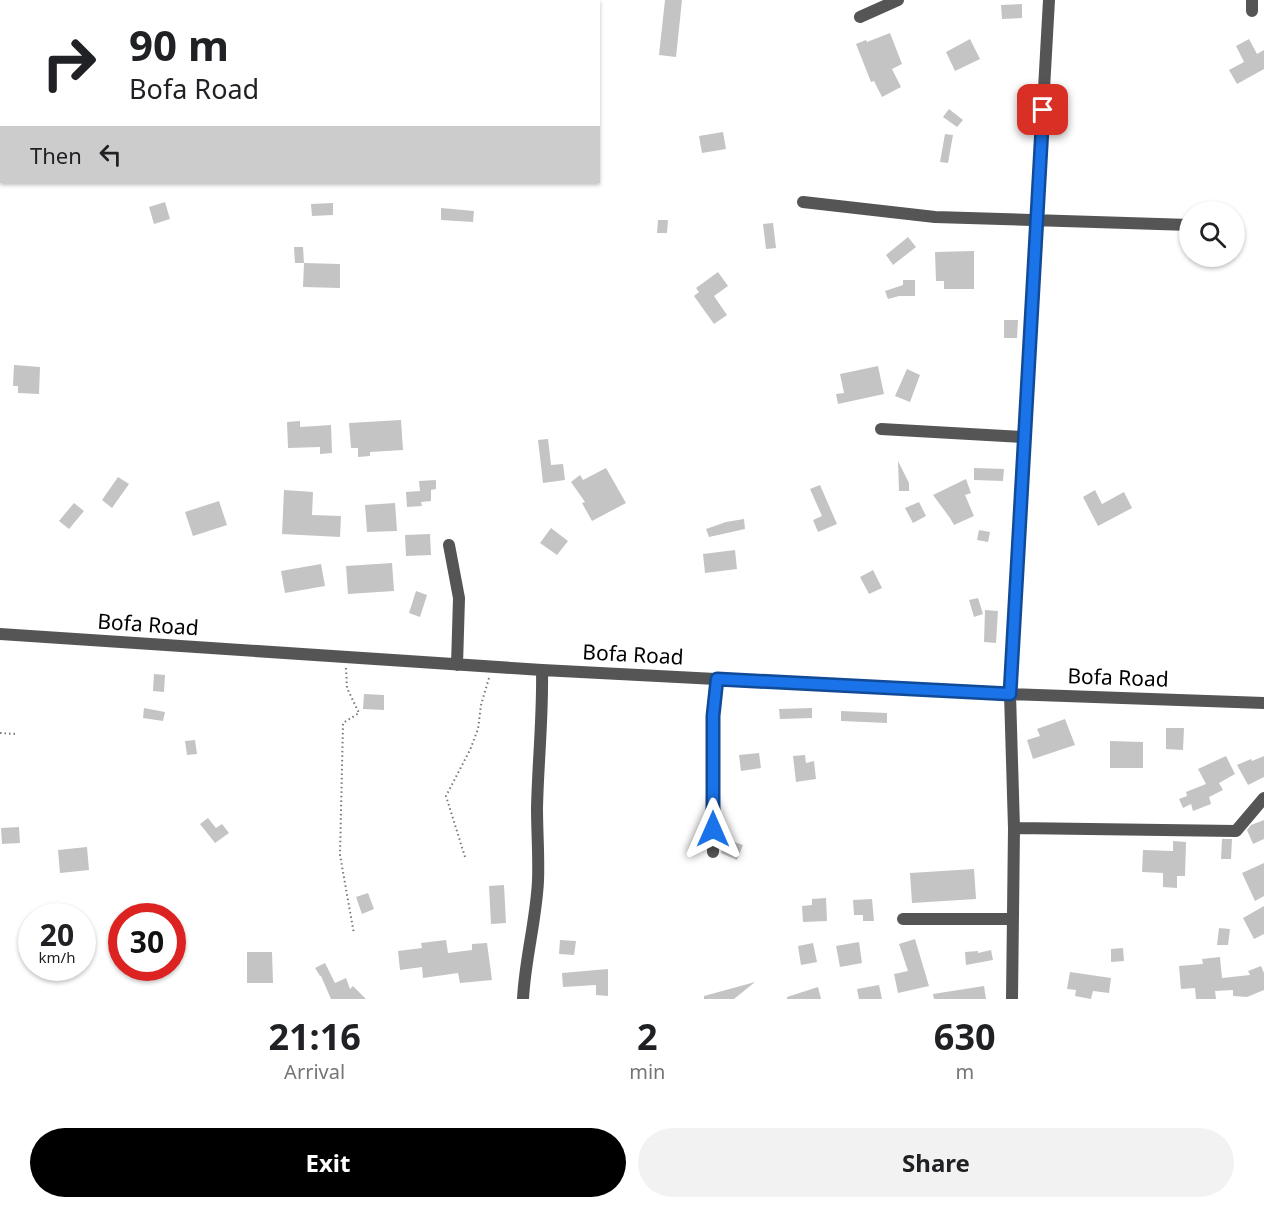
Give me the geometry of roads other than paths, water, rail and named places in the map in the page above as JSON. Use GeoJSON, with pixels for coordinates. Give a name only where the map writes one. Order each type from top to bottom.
{"type":"FeatureCollection","features":[{"type":"Feature","properties":{"kind":"street"},"geometry":{"type":"LineString","coordinates":[[860,17],[898,0]]}},
{"type":"Feature","properties":{"kind":"street"},"geometry":{"type":"LineString","coordinates":[[1012,999],[1014,828],[1010,694],[1049,0]]}},
{"type":"Feature","properties":{"kind":"street"},"geometry":{"type":"LineString","coordinates":[[803,202],[935,217],[1179,225]]}},
{"type":"Feature","properties":{"kind":"street"},"geometry":{"type":"LineString","coordinates":[[881,429],[1024,437]]}},
{"type":"Feature","properties":{"kind":"street"},"geometry":{"type":"LineString","coordinates":[[448,545],[459,598],[457,664]]}},
{"type":"Feature","properties":{"kind":"street","name":"Bofa Road"},"geometry":{"type":"LineString","coordinates":[[0,634],[542,670],[1010,694],[1264,703]]}},
{"type":"Feature","properties":{"kind":"street"},"geometry":{"type":"LineString","coordinates":[[523,999],[538,881],[537,807],[542,670]]}},
{"type":"Feature","properties":{"kind":"street"},"geometry":{"type":"LineString","coordinates":[[714,852],[713,716],[717,679]]}},
{"type":"Feature","properties":{"kind":"street"},"geometry":{"type":"LineString","coordinates":[[1014,828],[1236,831],[1264,798]]}},
{"type":"Feature","properties":{"kind":"street"},"geometry":{"type":"LineString","coordinates":[[903,920],[1013,919]]}}]}
